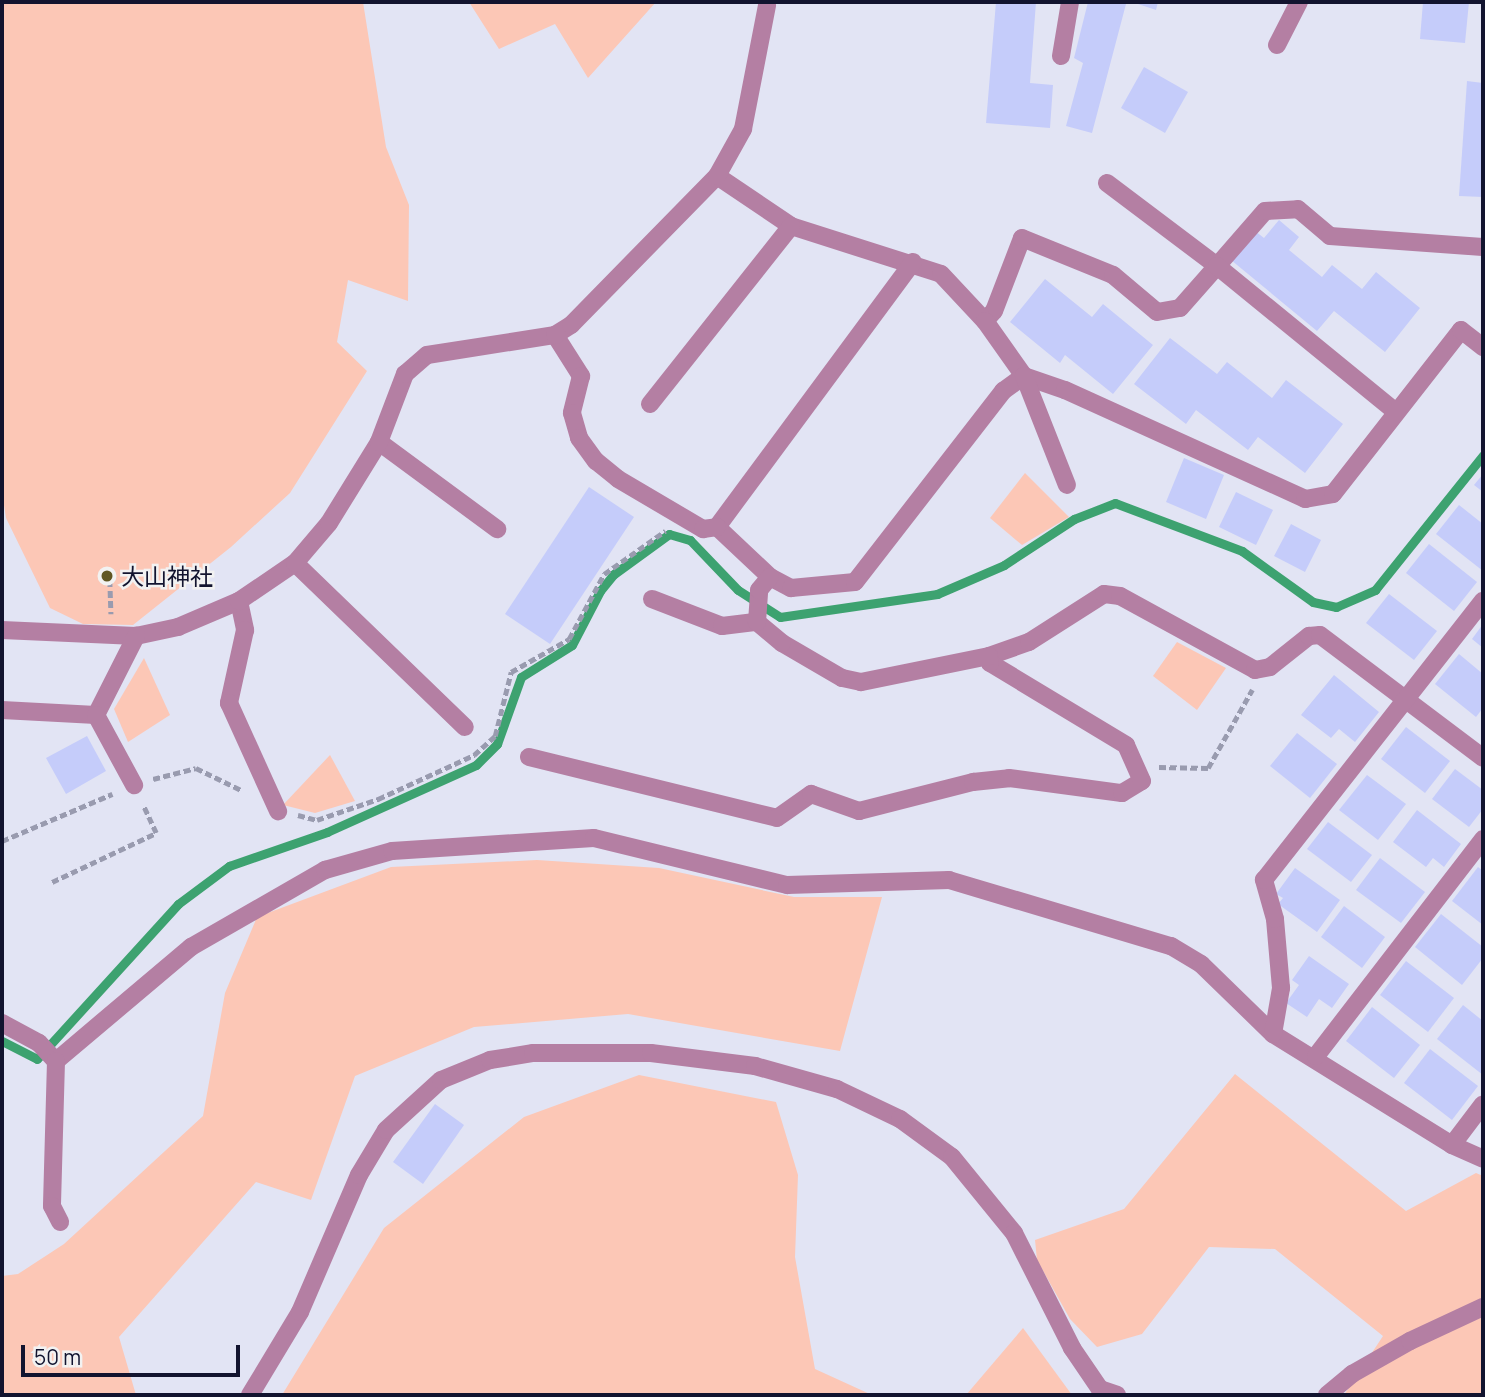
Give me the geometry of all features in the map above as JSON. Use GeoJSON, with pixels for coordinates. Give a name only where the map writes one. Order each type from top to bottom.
{"type":"FeatureCollection","features":[{"type":"Feature","properties":{"kind":"street"},"geometry":{"type":"LineString","coordinates":[[1061,56],[1070,2]]}},
{"type":"Feature","properties":{"kind":"street"},"geometry":{"type":"LineString","coordinates":[[1277,45],[1299,2]]}},
{"type":"Feature","properties":{"kind":"street"},"geometry":{"type":"LineString","coordinates":[[2,630],[135,636],[178,627],[239,601],[295,563],[329,523],[379,442],[405,374],[427,355],[555,335],[586,310],[717,176],[743,129],[769,3]]}},
{"type":"Feature","properties":{"kind":"street"},"geometry":{"type":"LineString","coordinates":[[717,176],[791,226],[914,262],[941,274],[985,321],[1024,376],[1067,485]]}},
{"type":"Feature","properties":{"kind":"street"},"geometry":{"type":"LineString","coordinates":[[1107,183],[1217,266],[1395,411]]}},
{"type":"Feature","properties":{"kind":"street"},"geometry":{"type":"LineString","coordinates":[[985,321],[994,311],[1022,238],[1113,275],[1157,312],[1180,308],[1265,211],[1298,209],[1330,236],[1483,247]]}},
{"type":"Feature","properties":{"kind":"street"},"geometry":{"type":"LineString","coordinates":[[650,404],[791,226]]}},
{"type":"Feature","properties":{"kind":"street"},"geometry":{"type":"LineString","coordinates":[[555,335],[581,376],[572,413],[579,438],[596,461],[618,479],[703,529],[717,527],[914,262]]}},
{"type":"Feature","properties":{"kind":"street"},"geometry":{"type":"LineString","coordinates":[[1024,376],[1065,390],[1305,499],[1333,494],[1395,411],[1461,330],[1483,346]]}},
{"type":"Feature","properties":{"kind":"street"},"geometry":{"type":"LineString","coordinates":[[717,527],[764,583],[791,588],[855,582],[1003,391],[1024,376]]}},
{"type":"Feature","properties":{"kind":"street"},"geometry":{"type":"LineString","coordinates":[[379,442],[497,529]]}},
{"type":"Feature","properties":{"kind":"street"},"geometry":{"type":"LineString","coordinates":[[295,563],[465,727]]}},
{"type":"Feature","properties":{"kind":"street"},"geometry":{"type":"LineString","coordinates":[[757,618],[764,583]]}},
{"type":"Feature","properties":{"kind":"street"},"geometry":{"type":"LineString","coordinates":[[757,618],[806,657],[842,678],[861,682],[989,656],[1029,642],[1104,594],[1120,596],[1255,670],[1264,668],[1309,636],[1320,635],[1483,758]]}},
{"type":"Feature","properties":{"kind":"street"},"geometry":{"type":"LineString","coordinates":[[652,599],[722,626],[757,618]]}},
{"type":"Feature","properties":{"kind":"street"},"geometry":{"type":"LineString","coordinates":[[239,601],[245,630],[229,703],[278,811]]}},
{"type":"Feature","properties":{"kind":"street"},"geometry":{"type":"LineString","coordinates":[[1273,1034],[1281,988],[1275,919],[1264,880],[1483,601]]}},
{"type":"Feature","properties":{"kind":"street"},"geometry":{"type":"LineString","coordinates":[[96,715],[135,636]]}},
{"type":"Feature","properties":{"kind":"street"},"geometry":{"type":"LineString","coordinates":[[529,757],[777,818],[811,794],[859,811],[973,782],[1009,778],[1122,793],[1142,781],[1126,745],[990,663],[989,656]]}},
{"type":"Feature","properties":{"kind":"street"},"geometry":{"type":"LineString","coordinates":[[2,710],[96,715]]}},
{"type":"Feature","properties":{"kind":"street"},"geometry":{"type":"LineString","coordinates":[[96,715],[134,785]]}},
{"type":"Feature","properties":{"kind":"street"},"geometry":{"type":"LineString","coordinates":[[56,1061],[191,947],[326,870],[391,852],[594,838],[787,885],[949,880],[1171,946],[1201,964],[1273,1034],[1316,1056],[1452,1145],[1483,1159]]}},
{"type":"Feature","properties":{"kind":"street"},"geometry":{"type":"LineString","coordinates":[[1316,1056],[1483,839]]}},
{"type":"Feature","properties":{"kind":"street"},"geometry":{"type":"LineString","coordinates":[[2,1023],[38,1043],[56,1061],[52,1206],[60,1222]]}},
{"type":"Feature","properties":{"kind":"street"},"geometry":{"type":"LineString","coordinates":[[250,1395],[300,1312],[359,1175],[386,1129],[441,1080],[490,1060],[533,1053],[651,1053],[755,1066],[837,1089],[901,1119],[952,1157],[1014,1233],[1072,1348],[1100,1389],[1117,1395]]}},
{"type":"Feature","properties":{"kind":"street"},"geometry":{"type":"LineString","coordinates":[[1452,1145],[1483,1104]]}},
{"type":"Feature","properties":{"kind":"street"},"geometry":{"type":"LineString","coordinates":[[1327,1395],[1352,1374],[1410,1340],[1483,1307]]}},
{"type":"Feature","properties":{"kind":"path"},"geometry":{"type":"LineString","coordinates":[[110,580],[111,635]]}},
{"type":"Feature","properties":{"kind":"path"},"geometry":{"type":"LineString","coordinates":[[1135,766],[1208,768],[1264,668]]}},
{"type":"Feature","properties":{"kind":"path"},"geometry":{"type":"LineString","coordinates":[[2,841],[134,785],[156,833],[52,882]]}},
{"type":"Feature","properties":{"kind":"shaded area"},"geometry":{"type":"Polygon","coordinates":[[[2,2],[363,2],[386,147],[409,205],[408,301],[348,280],[337,342],[367,371],[290,493],[231,547],[133,625],[83,624],[50,608],[6,518],[2,492],[2,2]]]}},
{"type":"Feature","properties":{"kind":"shaded area"},"geometry":{"type":"Polygon","coordinates":[[[469,2],[656,2],[588,78],[555,24],[499,49],[469,2]]]}},
{"type":"Feature","properties":{"kind":"shaded area"},"geometry":{"type":"Polygon","coordinates":[[[1025,473],[1069,517],[1022,545],[990,518],[1025,473]]]}},
{"type":"Feature","properties":{"kind":"shaded area"},"geometry":{"type":"Polygon","coordinates":[[[1177,642],[1226,668],[1197,710],[1153,676],[1177,642]]]}},
{"type":"Feature","properties":{"kind":"shaded area"},"geometry":{"type":"Polygon","coordinates":[[[144,658],[170,715],[128,742],[114,709],[144,658]]]}},
{"type":"Feature","properties":{"kind":"shaded area"},"geometry":{"type":"Polygon","coordinates":[[[330,755],[355,801],[315,813],[283,805],[330,755]]]}},
{"type":"Feature","properties":{"kind":"shaded area"},"geometry":{"type":"Polygon","coordinates":[[[537,860],[659,868],[794,897],[882,897],[840,1051],[628,1014],[474,1027],[355,1076],[311,1200],[256,1182],[119,1337],[136,1395],[2,1395],[2,1276],[18,1274],[64,1244],[203,1116],[225,993],[257,917],[391,867],[537,860]]]}},
{"type":"Feature","properties":{"kind":"shaded area"},"geometry":{"type":"Polygon","coordinates":[[[1235,1074],[1406,1211],[1476,1173],[1483,1176],[1483,1395],[1344,1395],[1383,1336],[1275,1249],[1209,1247],[1142,1334],[1097,1347],[1070,1319],[1037,1260],[1035,1240],[1124,1209],[1235,1074]]]}},
{"type":"Feature","properties":{"kind":"shaded area"},"geometry":{"type":"Polygon","coordinates":[[[639,1075],[776,1102],[798,1175],[795,1257],[815,1369],[872,1395],[282,1395],[384,1228],[524,1117],[639,1075]]]}},
{"type":"Feature","properties":{"kind":"shaded area"},"geometry":{"type":"Polygon","coordinates":[[[1023,1328],[1072,1395],[966,1395],[1023,1328]]]}},
{"type":"Feature","properties":{"kind":"building"},"geometry":{"type":"Polygon","coordinates":[[[996,2],[1036,2],[1030,83],[1053,85],[1050,128],[986,123],[996,2]]]}},
{"type":"Feature","properties":{"kind":"building"},"geometry":{"type":"Polygon","coordinates":[[[1088,2],[1126,4],[1092,133],[1066,126],[1083,63],[1074,58],[1088,2]]]}},
{"type":"Feature","properties":{"kind":"building"},"geometry":{"type":"Polygon","coordinates":[[[1132,2],[1158,2],[1156,10],[1132,2]]]}},
{"type":"Feature","properties":{"kind":"building"},"geometry":{"type":"Polygon","coordinates":[[[1423,2],[1469,2],[1465,43],[1420,39],[1423,2]]]}},
{"type":"Feature","properties":{"kind":"building"},"geometry":{"type":"Polygon","coordinates":[[[1144,67],[1188,92],[1165,133],[1121,108],[1144,67]]]}},
{"type":"Feature","properties":{"kind":"building"},"geometry":{"type":"Polygon","coordinates":[[[1467,81],[1483,83],[1483,197],[1459,196],[1467,81]]]}},
{"type":"Feature","properties":{"kind":"building"},"geometry":{"type":"Polygon","coordinates":[[[1279,220],[1299,237],[1289,250],[1322,277],[1332,265],[1362,289],[1376,272],[1420,308],[1385,352],[1334,311],[1317,331],[1231,260],[1255,231],[1264,238],[1279,220]]]}},
{"type":"Feature","properties":{"kind":"building"},"geometry":{"type":"Polygon","coordinates":[[[1045,279],[1092,317],[1103,304],[1153,345],[1113,394],[1065,355],[1060,363],[1010,322],[1045,279]]]}},
{"type":"Feature","properties":{"kind":"building"},"geometry":{"type":"Polygon","coordinates":[[[1170,338],[1217,374],[1227,362],[1272,398],[1286,380],[1343,424],[1305,473],[1258,437],[1248,450],[1196,410],[1186,424],[1134,384],[1170,338]]]}},
{"type":"Feature","properties":{"kind":"building"},"geometry":{"type":"Polygon","coordinates":[[[1184,458],[1224,475],[1206,519],[1166,502],[1184,458]]]}},
{"type":"Feature","properties":{"kind":"building"},"geometry":{"type":"Polygon","coordinates":[[[1483,474],[1483,492],[1474,485],[1483,474]]]}},
{"type":"Feature","properties":{"kind":"building"},"geometry":{"type":"Polygon","coordinates":[[[589,487],[634,517],[550,644],[505,614],[589,487]]]}},
{"type":"Feature","properties":{"kind":"building"},"geometry":{"type":"Polygon","coordinates":[[[1236,492],[1273,510],[1256,545],[1219,527],[1236,492]]]}},
{"type":"Feature","properties":{"kind":"building"},"geometry":{"type":"Polygon","coordinates":[[[1459,505],[1483,524],[1483,571],[1436,534],[1459,505]]]}},
{"type":"Feature","properties":{"kind":"building"},"geometry":{"type":"Polygon","coordinates":[[[1291,524],[1321,540],[1305,572],[1274,556],[1291,524]]]}},
{"type":"Feature","properties":{"kind":"building"},"geometry":{"type":"Polygon","coordinates":[[[1429,544],[1477,582],[1454,611],[1406,573],[1429,544]]]}},
{"type":"Feature","properties":{"kind":"building"},"geometry":{"type":"Polygon","coordinates":[[[1389,594],[1437,631],[1414,660],[1366,623],[1389,594]]]}},
{"type":"Feature","properties":{"kind":"building"},"geometry":{"type":"Polygon","coordinates":[[[1483,624],[1483,648],[1472,639],[1483,624]]]}},
{"type":"Feature","properties":{"kind":"building"},"geometry":{"type":"Polygon","coordinates":[[[1459,654],[1483,674],[1483,708],[1476,717],[1435,684],[1459,654]]]}},
{"type":"Feature","properties":{"kind":"building"},"geometry":{"type":"Polygon","coordinates":[[[1334,675],[1379,712],[1355,742],[1339,729],[1331,738],[1301,715],[1334,675]]]}},
{"type":"Feature","properties":{"kind":"building"},"geometry":{"type":"Polygon","coordinates":[[[1406,727],[1450,761],[1425,793],[1381,759],[1406,727]]]}},
{"type":"Feature","properties":{"kind":"building"},"geometry":{"type":"Polygon","coordinates":[[[1297,733],[1337,764],[1310,798],[1270,766],[1297,733]]]}},
{"type":"Feature","properties":{"kind":"building"},"geometry":{"type":"Polygon","coordinates":[[[87,736],[106,771],[66,794],[46,758],[87,736]]]}},
{"type":"Feature","properties":{"kind":"building"},"geometry":{"type":"Polygon","coordinates":[[[1455,769],[1483,790],[1483,809],[1469,827],[1432,799],[1455,769]]]}},
{"type":"Feature","properties":{"kind":"building"},"geometry":{"type":"Polygon","coordinates":[[[1367,775],[1406,804],[1378,840],[1339,810],[1367,775]]]}},
{"type":"Feature","properties":{"kind":"building"},"geometry":{"type":"Polygon","coordinates":[[[1417,810],[1461,844],[1444,867],[1433,858],[1426,867],[1393,842],[1417,810]]]}},
{"type":"Feature","properties":{"kind":"building"},"geometry":{"type":"Polygon","coordinates":[[[1328,822],[1372,855],[1351,882],[1307,849],[1328,822]]]}},
{"type":"Feature","properties":{"kind":"building"},"geometry":{"type":"Polygon","coordinates":[[[1380,858],[1425,892],[1401,923],[1356,890],[1380,858]]]}},
{"type":"Feature","properties":{"kind":"building"},"geometry":{"type":"Polygon","coordinates":[[[1478,867],[1483,871],[1483,925],[1452,901],[1478,867]]]}},
{"type":"Feature","properties":{"kind":"building"},"geometry":{"type":"Polygon","coordinates":[[[1295,868],[1340,900],[1317,932],[1278,904],[1283,898],[1276,894],[1295,868]]]}},
{"type":"Feature","properties":{"kind":"building"},"geometry":{"type":"Polygon","coordinates":[[[1344,906],[1385,937],[1362,968],[1321,937],[1344,906]]]}},
{"type":"Feature","properties":{"kind":"building"},"geometry":{"type":"Polygon","coordinates":[[[1441,914],[1483,947],[1483,958],[1462,985],[1415,947],[1441,914]]]}},
{"type":"Feature","properties":{"kind":"building"},"geometry":{"type":"Polygon","coordinates":[[[1309,956],[1349,984],[1332,1008],[1319,999],[1307,1017],[1286,1003],[1299,985],[1292,980],[1309,956]]]}},
{"type":"Feature","properties":{"kind":"building"},"geometry":{"type":"Polygon","coordinates":[[[1406,961],[1454,998],[1428,1032],[1380,995],[1406,961]]]}},
{"type":"Feature","properties":{"kind":"building"},"geometry":{"type":"Polygon","coordinates":[[[1463,1005],[1483,1021],[1483,1075],[1437,1039],[1463,1005]]]}},
{"type":"Feature","properties":{"kind":"building"},"geometry":{"type":"Polygon","coordinates":[[[1372,1007],[1420,1045],[1394,1078],[1346,1041],[1372,1007]]]}},
{"type":"Feature","properties":{"kind":"building"},"geometry":{"type":"Polygon","coordinates":[[[1430,1049],[1478,1086],[1452,1120],[1404,1083],[1430,1049]]]}},
{"type":"Feature","properties":{"kind":"building"},"geometry":{"type":"Polygon","coordinates":[[[435,1104],[464,1125],[423,1184],[393,1162],[435,1104]]]}},
{"type":"Feature","properties":{"kind":"waterway"},"geometry":{"type":"LineString","coordinates":[[2,1041],[37,1059],[178,904],[229,866],[327,832],[476,765],[497,744],[521,677],[572,645],[600,591],[614,574],[669,534],[690,540],[738,590],[780,617],[937,594],[1004,565],[1074,519],[1115,503],[1242,551],[1313,602],[1336,607],[1375,590],[1483,455]]}},
{"type":"Feature","properties":{"kind":"place","name":"大山神社"},"geometry":{"type":"Point","coordinates":[107,576]}}]}
